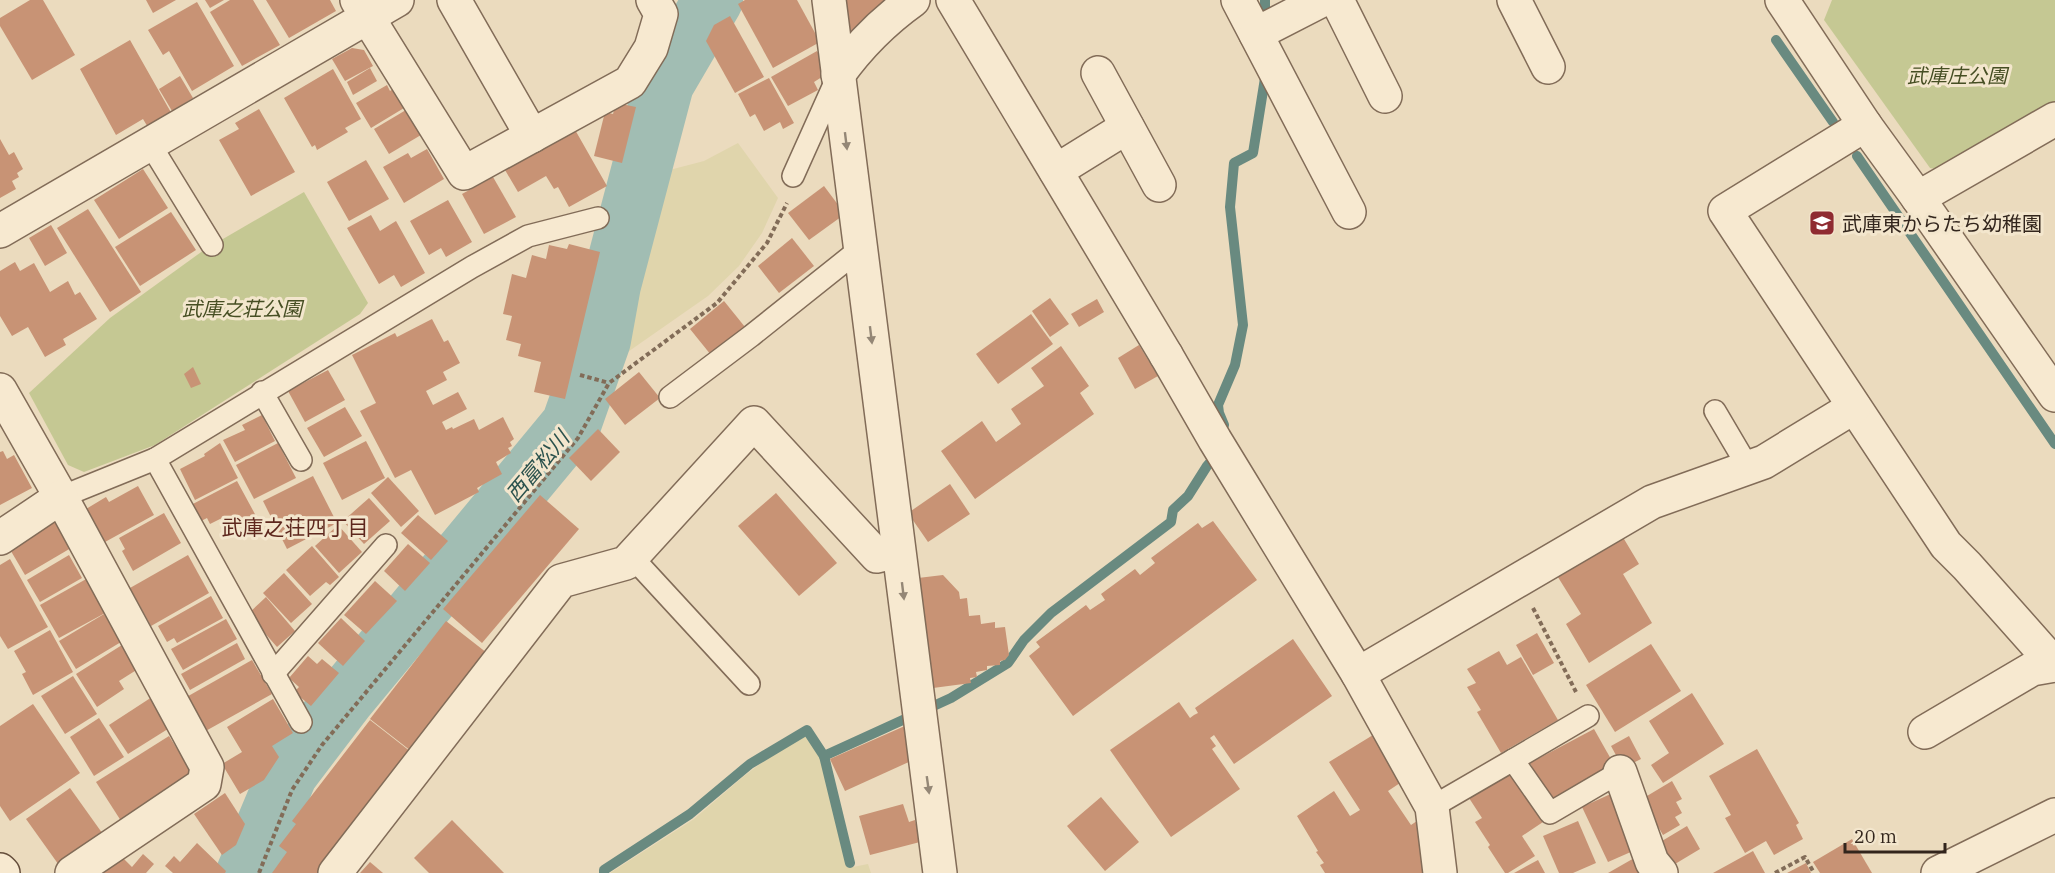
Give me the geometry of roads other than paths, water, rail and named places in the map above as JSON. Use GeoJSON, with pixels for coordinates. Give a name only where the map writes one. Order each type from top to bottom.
{"type":"FeatureCollection","features":[{"type":"Feature","properties":{"kind":"street"},"geometry":{"type":"LineString","coordinates":[[0,231],[150,144],[362,9],[397,0]]}},
{"type":"Feature","properties":{"kind":"street"},"geometry":{"type":"LineString","coordinates":[[454,0],[532,136]]}},
{"type":"Feature","properties":{"kind":"street"},"geometry":{"type":"LineString","coordinates":[[362,9],[465,173],[630,82],[651,48],[661,14],[653,0]]}},
{"type":"Feature","properties":{"kind":"street"},"geometry":{"type":"LineString","coordinates":[[829,0],[897,551],[940,873]]}},
{"type":"Feature","properties":{"kind":"street"},"geometry":{"type":"LineString","coordinates":[[838,75],[852,55],[899,10],[913,0]]}},
{"type":"Feature","properties":{"kind":"street"},"geometry":{"type":"LineString","coordinates":[[953,0],[1358,674],[1432,807],[1440,873]]}},
{"type":"Feature","properties":{"kind":"street"},"geometry":{"type":"LineString","coordinates":[[1238,0],[1264,40],[1350,212]]}},
{"type":"Feature","properties":{"kind":"street"},"geometry":{"type":"LineString","coordinates":[[1264,40],[1322,0]]}},
{"type":"Feature","properties":{"kind":"street"},"geometry":{"type":"LineString","coordinates":[[1337,0],[1384,96]]}},
{"type":"Feature","properties":{"kind":"street"},"geometry":{"type":"LineString","coordinates":[[1514,0],[1548,67]]}},
{"type":"Feature","properties":{"kind":"street"},"geometry":{"type":"LineString","coordinates":[[1786,1],[1865,125],[2052,383]]}},
{"type":"Feature","properties":{"kind":"street"},"geometry":{"type":"LineString","coordinates":[[1098,73],[1159,185]]}},
{"type":"Feature","properties":{"kind":"street"},"geometry":{"type":"LineString","coordinates":[[1918,198],[2055,120]]}},
{"type":"Feature","properties":{"kind":"street"},"geometry":{"type":"LineString","coordinates":[[1865,125],[1725,211],[1946,545],[2055,665]]}},
{"type":"Feature","properties":{"kind":"street"},"geometry":{"type":"LineString","coordinates":[[1056,171],[1127,127]]}},
{"type":"Feature","properties":{"kind":"street"},"geometry":{"type":"LineString","coordinates":[[1358,674],[1652,502],[1764,462],[1854,407]]}},
{"type":"Feature","properties":{"kind":"street"},"geometry":{"type":"LineString","coordinates":[[5,411],[61,496],[207,767],[204,784],[72,873]]}},
{"type":"Feature","properties":{"kind":"street"},"geometry":{"type":"LineString","coordinates":[[335,873],[561,581],[626,563],[754,423],[877,556],[897,551]]}},
{"type":"Feature","properties":{"kind":"street"},"geometry":{"type":"LineString","coordinates":[[0,538],[61,496]]}},
{"type":"Feature","properties":{"kind":"street"},"geometry":{"type":"LineString","coordinates":[[1925,732],[2032,669],[2055,665]]}},
{"type":"Feature","properties":{"kind":"street"},"geometry":{"type":"LineString","coordinates":[[1620,772],[1652,862],[1661,873]]}},
{"type":"Feature","properties":{"kind":"street"},"geometry":{"type":"LineString","coordinates":[[1938,873],[2055,815]]}},
{"type":"Feature","properties":{"kind":"lane"},"geometry":{"type":"LineString","coordinates":[[794,176],[838,75]]}},
{"type":"Feature","properties":{"kind":"lane"},"geometry":{"type":"LineString","coordinates":[[150,144],[212,245]]}},
{"type":"Feature","properties":{"kind":"lane"},"geometry":{"type":"LineString","coordinates":[[61,496],[155,459],[262,392],[528,236],[598,218]]}},
{"type":"Feature","properties":{"kind":"lane"},"geometry":{"type":"LineString","coordinates":[[670,397],[860,249]]}},
{"type":"Feature","properties":{"kind":"lane"},"geometry":{"type":"LineString","coordinates":[[262,392],[301,460]]}},
{"type":"Feature","properties":{"kind":"lane"},"geometry":{"type":"LineString","coordinates":[[1715,411],[1748,467]]}},
{"type":"Feature","properties":{"kind":"lane"},"geometry":{"type":"LineString","coordinates":[[155,459],[301,722]]}},
{"type":"Feature","properties":{"kind":"lane"},"geometry":{"type":"LineString","coordinates":[[273,674],[386,545]]}},
{"type":"Feature","properties":{"kind":"lane"},"geometry":{"type":"LineString","coordinates":[[632,557],[749,684]]}},
{"type":"Feature","properties":{"kind":"lane"},"geometry":{"type":"LineString","coordinates":[[1432,807],[1588,716]]}},
{"type":"Feature","properties":{"kind":"lane"},"geometry":{"type":"LineString","coordinates":[[1513,760],[1550,813],[1620,772]]}},
{"type":"Feature","properties":{"kind":"waterway","name":"西富松川"},"geometry":{"type":"LineString","coordinates":[[246,873],[288,773],[345,698],[571,425],[601,340],[611,285],[664,84],[713,0]]}},
{"type":"Feature","properties":{"kind":"waterway"},"geometry":{"type":"LineString","coordinates":[[1265,0],[1265,24]]}},
{"type":"Feature","properties":{"kind":"waterway"},"geometry":{"type":"LineString","coordinates":[[1776,40],[1833,122]]}},
{"type":"Feature","properties":{"kind":"waterway"},"geometry":{"type":"LineString","coordinates":[[1224,425],[1218,405],[1235,365],[1243,325],[1230,207],[1234,163],[1253,153],[1266,72]]}},
{"type":"Feature","properties":{"kind":"waterway"},"geometry":{"type":"LineString","coordinates":[[1857,156],[2055,444]]}},
{"type":"Feature","properties":{"kind":"waterway"},"geometry":{"type":"LineString","coordinates":[[604,873],[604,870],[690,814],[750,764],[807,730],[824,756],[951,698],[1008,663],[1024,640],[1051,613],[1171,522],[1173,510],[1188,496],[1219,452]]}},
{"type":"Feature","properties":{"kind":"waterway"},"geometry":{"type":"LineString","coordinates":[[824,756],[850,863]]}},
{"type":"Feature","properties":{"kind":"place","name":"武庫東からたち幼稚園"},"geometry":{"type":"Point","coordinates":[1822,223]}},
{"type":"Feature","properties":{"kind":"district","name":"武庫之荘四丁目"},"geometry":{"type":"Point","coordinates":[295,527]}},
{"type":"Feature","properties":{"kind":"park label","name":"武庫庄公園"},"geometry":{"type":"Point","coordinates":[1957,75]}},
{"type":"Feature","properties":{"kind":"park label","name":"武庫之荘公園"},"geometry":{"type":"Point","coordinates":[242,308]}}]}
